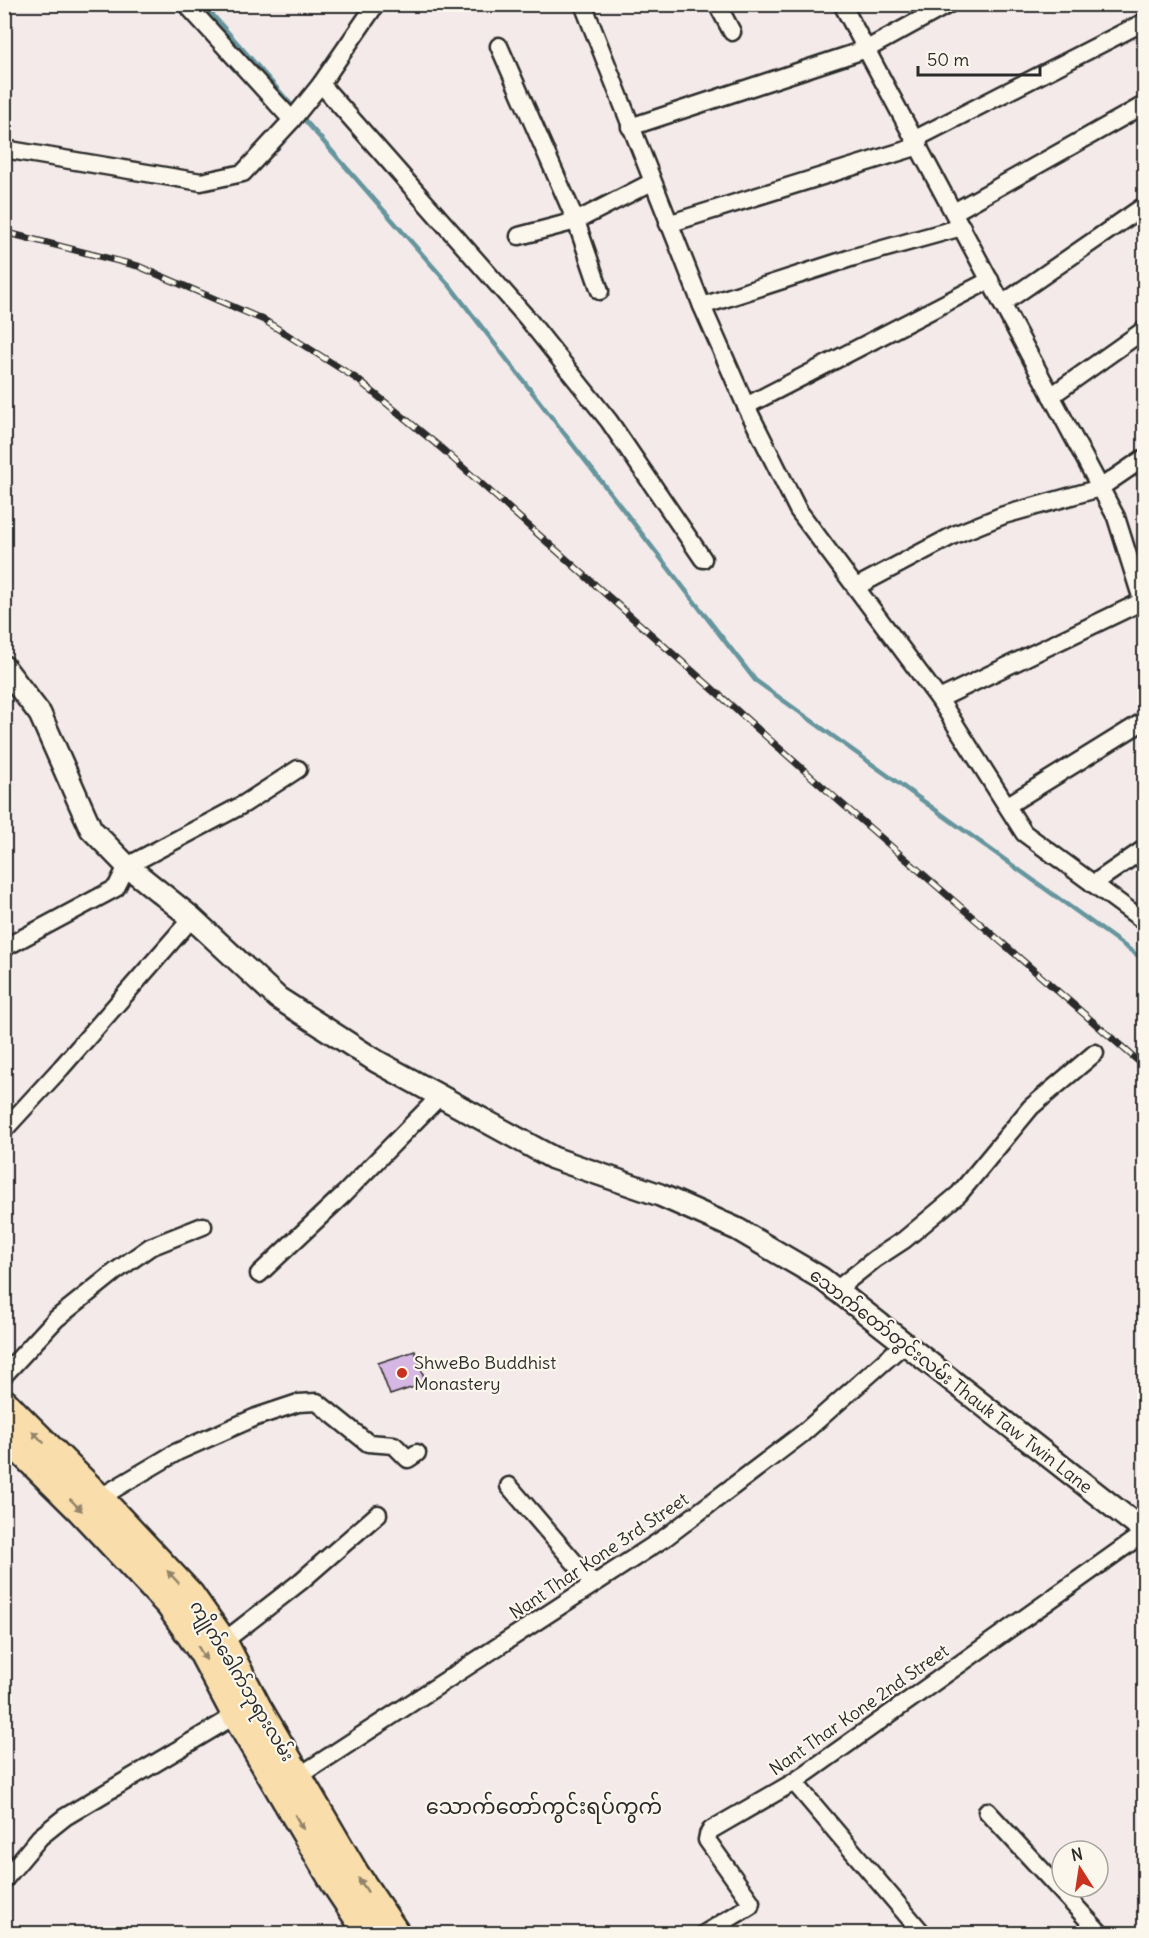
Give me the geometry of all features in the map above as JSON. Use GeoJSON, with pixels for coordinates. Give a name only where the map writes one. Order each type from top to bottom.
{"type":"FeatureCollection","features":[{"type":"Feature","properties":{"kind":"main road","name":"ကျိုက်ခေါက်ဘုရားလမ်း"},"geometry":{"type":"LineString","coordinates":[[4,1403],[99,1498],[190,1595],[223,1642],[257,1707],[334,1883],[369,1934]]}},
{"type":"Feature","properties":{"kind":"main road","name":"ကျိုက်ခေါက်ဘုရားလမ်း"},"geometry":{"type":"LineString","coordinates":[[4,1434],[80,1509],[170,1605],[202,1651],[236,1715],[289,1783],[396,1934]]}},
{"type":"Feature","properties":{"kind":"street"},"geometry":{"type":"LineString","coordinates":[[186,4],[292,120]]}},
{"type":"Feature","properties":{"kind":"street"},"geometry":{"type":"LineString","coordinates":[[4,149],[201,182],[243,174],[321,84],[376,4]]}},
{"type":"Feature","properties":{"kind":"street"},"geometry":{"type":"LineString","coordinates":[[583,4],[702,306],[746,406],[798,510],[939,699],[1024,833],[1144,921]]}},
{"type":"Feature","properties":{"kind":"street"},"geometry":{"type":"LineString","coordinates":[[717,4],[732,32]]}},
{"type":"Feature","properties":{"kind":"street"},"geometry":{"type":"LineString","coordinates":[[842,4],[1116,517],[1144,603],[939,699]]}},
{"type":"Feature","properties":{"kind":"street"},"geometry":{"type":"LineString","coordinates":[[630,127],[867,49],[950,4]]}},
{"type":"Feature","properties":{"kind":"street"},"geometry":{"type":"LineString","coordinates":[[668,224],[917,142],[1144,22]]}},
{"type":"Feature","properties":{"kind":"street"},"geometry":{"type":"LineString","coordinates":[[499,46],[576,221],[600,291]]}},
{"type":"Feature","properties":{"kind":"street"},"geometry":{"type":"LineString","coordinates":[[321,84],[535,327],[609,421],[704,559]]}},
{"type":"Feature","properties":{"kind":"street"},"geometry":{"type":"LineString","coordinates":[[702,306],[958,219],[1144,105]]}},
{"type":"Feature","properties":{"kind":"street"},"geometry":{"type":"LineString","coordinates":[[519,236],[576,221],[652,182]]}},
{"type":"Feature","properties":{"kind":"street"},"geometry":{"type":"LineString","coordinates":[[1002,304],[1144,206]]}},
{"type":"Feature","properties":{"kind":"street"},"geometry":{"type":"LineString","coordinates":[[746,406],[990,280]]}},
{"type":"Feature","properties":{"kind":"street"},"geometry":{"type":"LineString","coordinates":[[1051,396],[1144,330]]}},
{"type":"Feature","properties":{"kind":"street"},"geometry":{"type":"LineString","coordinates":[[856,587],[954,535],[1004,514],[1100,488],[1144,458]]}},
{"type":"Feature","properties":{"kind":"street","name":"သောက်တော်တွင်းလမ်း Thauk Taw Twin Lane"},"geometry":{"type":"LineString","coordinates":[[4,667],[40,714],[91,829],[127,866],[192,918],[278,998],[376,1061],[553,1158],[660,1195],[737,1229],[821,1278],[1144,1532]]}},
{"type":"Feature","properties":{"kind":"street"},"geometry":{"type":"LineString","coordinates":[[1008,805],[1144,721]]}},
{"type":"Feature","properties":{"kind":"street"},"geometry":{"type":"LineString","coordinates":[[4,948],[116,888],[127,866],[244,804],[298,769]]}},
{"type":"Feature","properties":{"kind":"street"},"geometry":{"type":"LineString","coordinates":[[1093,884],[1144,849]]}},
{"type":"Feature","properties":{"kind":"street"},"geometry":{"type":"LineString","coordinates":[[4,1130],[62,1068],[192,918]]}},
{"type":"Feature","properties":{"kind":"street"},"geometry":{"type":"LineString","coordinates":[[836,1290],[875,1259],[904,1240],[959,1194],[1031,1107],[1095,1053]]}},
{"type":"Feature","properties":{"kind":"street"},"geometry":{"type":"LineString","coordinates":[[259,1274],[344,1194],[440,1096]]}},
{"type":"Feature","properties":{"kind":"street"},"geometry":{"type":"LineString","coordinates":[[4,1375],[56,1318],[116,1271],[150,1246],[203,1226]]}},
{"type":"Feature","properties":{"kind":"street","name":"Nant Thar Kone 3rd Street"},"geometry":{"type":"LineString","coordinates":[[289,1783],[666,1537],[802,1434],[904,1344]]}},
{"type":"Feature","properties":{"kind":"street"},"geometry":{"type":"LineString","coordinates":[[99,1498],[177,1452],[256,1417],[298,1403],[316,1402],[368,1443],[394,1445],[408,1459],[417,1453]]}},
{"type":"Feature","properties":{"kind":"street"},"geometry":{"type":"LineString","coordinates":[[509,1486],[593,1584]]}},
{"type":"Feature","properties":{"kind":"street"},"geometry":{"type":"LineString","coordinates":[[223,1642],[300,1582],[378,1514]]}},
{"type":"Feature","properties":{"kind":"street","name":"Nant Thar Kone 2nd Street"},"geometry":{"type":"LineString","coordinates":[[704,1934],[750,1906],[751,1902],[707,1840],[711,1830],[794,1782],[1144,1532]]}},
{"type":"Feature","properties":{"kind":"street"},"geometry":{"type":"LineString","coordinates":[[4,1880],[40,1837],[65,1817],[236,1715]]}},
{"type":"Feature","properties":{"kind":"street"},"geometry":{"type":"LineString","coordinates":[[794,1782],[923,1934]]}},
{"type":"Feature","properties":{"kind":"street"},"geometry":{"type":"LineString","coordinates":[[987,1811],[1101,1934]]}},
{"type":"Feature","properties":{"kind":"building","name":"ShweBo Buddhist Monastery"},"geometry":{"type":"Polygon","coordinates":[[[415,1351],[426,1383],[390,1395],[378,1363],[415,1351]]]}},
{"type":"Feature","properties":{"kind":"waterway"},"geometry":{"type":"LineString","coordinates":[[203,4],[450,286],[755,680],[1144,960]]}},
{"type":"Feature","properties":{"kind":"railway"},"geometry":{"type":"LineString","coordinates":[[4,232],[138,266],[264,320],[357,379],[441,448],[840,802],[1144,1066]]}},
{"type":"Feature","properties":{"kind":"place","name":"ShweBo Buddhist Monastery"},"geometry":{"type":"Point","coordinates":[402,1373]}},
{"type":"Feature","properties":{"kind":"district","name":"သောက်တော်ကွင်းရပ်ကွက်"},"geometry":{"type":"Point","coordinates":[544,1807]}}]}
